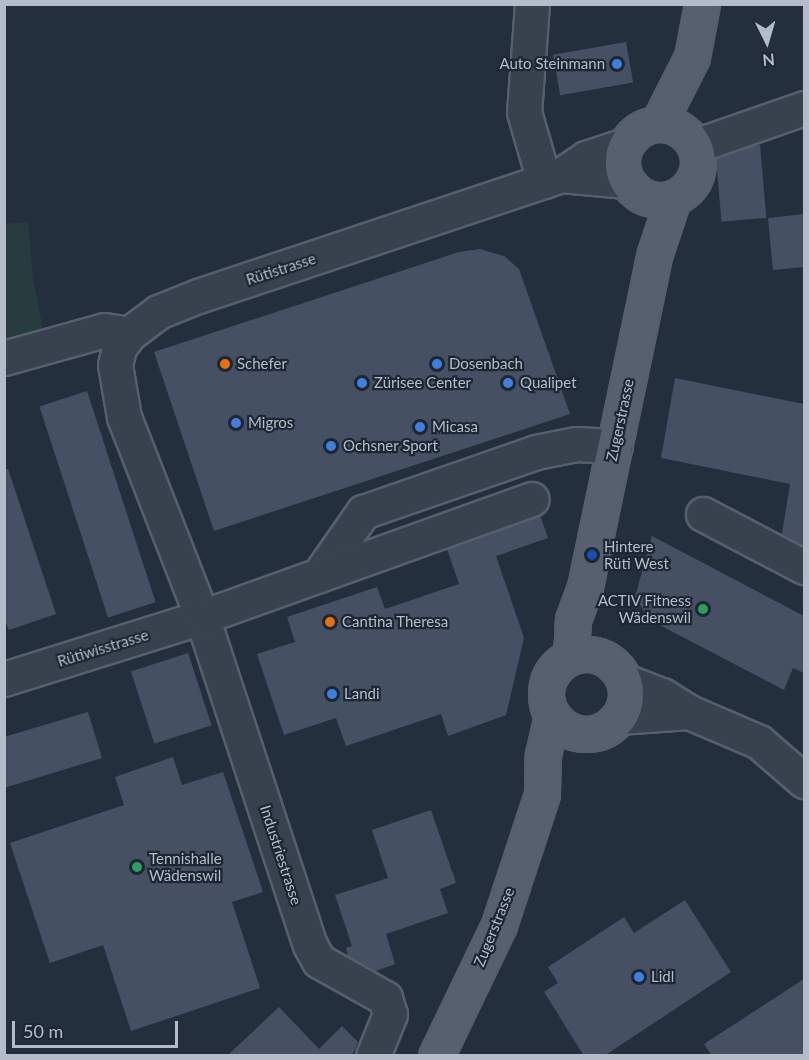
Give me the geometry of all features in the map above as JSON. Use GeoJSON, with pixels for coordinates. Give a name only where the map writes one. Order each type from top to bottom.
{"type":"FeatureCollection","features":[{"type":"Feature","properties":{"kind":"main road"},"geometry":{"type":"LineString","coordinates":[[680,135],[694,95],[692,57],[702,4]]}},
{"type":"Feature","properties":{"kind":"main road"},"geometry":{"type":"LineString","coordinates":[[639,130],[680,135],[698,159],[695,177],[684,192],[647,192],[621,157],[625,145],[639,130]]}},
{"type":"Feature","properties":{"kind":"main road","name":"Zugerstrasse"},"geometry":{"type":"LineString","coordinates":[[585,656],[585,587],[656,253],[647,192]]}},
{"type":"Feature","properties":{"kind":"main road"},"geometry":{"type":"LineString","coordinates":[[585,656],[615,665],[625,681],[626,700],[619,717],[606,729],[580,733],[564,727],[552,715],[547,685],[558,665],[585,656]]}},
{"type":"Feature","properties":{"kind":"main road","name":"Zugerstrasse"},"geometry":{"type":"LineString","coordinates":[[542,794],[543,755],[552,715]]}},
{"type":"Feature","properties":{"kind":"main road","name":"Zugerstrasse"},"geometry":{"type":"LineString","coordinates":[[436,1056],[499,925],[542,794],[580,733]]}},
{"type":"Feature","properties":{"kind":"street"},"geometry":{"type":"LineString","coordinates":[[532,4],[524,112],[552,178]]}},
{"type":"Feature","properties":{"kind":"street"},"geometry":{"type":"LineString","coordinates":[[680,135],[804,108]]}},
{"type":"Feature","properties":{"kind":"street","name":"Rütistrasse"},"geometry":{"type":"LineString","coordinates":[[129,334],[158,312],[198,296],[552,178],[586,158],[625,145]]}},
{"type":"Feature","properties":{"kind":"street","name":"Rütistrasse"},"geometry":{"type":"LineString","coordinates":[[552,178],[647,192]]}},
{"type":"Feature","properties":{"kind":"street"},"geometry":{"type":"LineString","coordinates":[[4,358],[104,330],[129,334]]}},
{"type":"Feature","properties":{"kind":"street","name":"Industriestrasse"},"geometry":{"type":"LineString","coordinates":[[129,334],[119,348],[115,365],[117,390],[202,617],[310,945],[319,962],[385,998],[390,1014],[373,1056]]}},
{"type":"Feature","properties":{"kind":"street"},"geometry":{"type":"LineString","coordinates":[[319,575],[363,512],[536,452],[576,444],[615,446]]}},
{"type":"Feature","properties":{"kind":"street"},"geometry":{"type":"LineString","coordinates":[[202,617],[532,499]]}},
{"type":"Feature","properties":{"kind":"street"},"geometry":{"type":"LineString","coordinates":[[703,514],[804,567]]}},
{"type":"Feature","properties":{"kind":"street","name":"Rütiwisstrasse"},"geometry":{"type":"LineString","coordinates":[[4,679],[202,617]]}},
{"type":"Feature","properties":{"kind":"street"},"geometry":{"type":"LineString","coordinates":[[625,681],[663,694],[688,712],[759,742],[801,769]]}},
{"type":"Feature","properties":{"kind":"street"},"geometry":{"type":"LineString","coordinates":[[619,717],[688,712]]}},
{"type":"Feature","properties":{"kind":"green space"},"geometry":{"type":"Polygon","coordinates":[[[28,222],[33,278],[44,335],[5,358],[5,224],[28,222]]]}},
{"type":"Feature","properties":{"kind":"building"},"geometry":{"type":"Polygon","coordinates":[[[626,42],[633,82],[560,95],[553,55],[626,42]]]}},
{"type":"Feature","properties":{"kind":"building"},"geometry":{"type":"Polygon","coordinates":[[[760,145],[766,218],[722,222],[715,149],[760,145]]]}},
{"type":"Feature","properties":{"kind":"building"},"geometry":{"type":"Polygon","coordinates":[[[804,214],[804,267],[773,270],[768,218],[804,214]]]}},
{"type":"Feature","properties":{"kind":"building","name":"Zürisee Center"},"geometry":{"type":"Polygon","coordinates":[[[480,249],[504,256],[519,269],[570,414],[214,531],[154,352],[459,252],[480,249]]]}},
{"type":"Feature","properties":{"kind":"building"},"geometry":{"type":"Polygon","coordinates":[[[675,378],[804,404],[804,546],[782,534],[790,484],[661,458],[675,378]]]}},
{"type":"Feature","properties":{"kind":"building"},"geometry":{"type":"Polygon","coordinates":[[[87,391],[156,602],[108,618],[39,406],[87,391]]]}},
{"type":"Feature","properties":{"kind":"building"},"geometry":{"type":"Polygon","coordinates":[[[8,469],[56,614],[9,630],[4,618],[4,470],[8,469]]]}},
{"type":"Feature","properties":{"kind":"building"},"geometry":{"type":"Polygon","coordinates":[[[540,515],[548,538],[496,556],[524,638],[506,715],[448,736],[441,714],[346,746],[336,718],[284,735],[257,654],[295,642],[287,617],[377,587],[385,609],[459,584],[447,549],[540,515]]]}},
{"type":"Feature","properties":{"kind":"building"},"geometry":{"type":"Polygon","coordinates":[[[652,536],[804,616],[804,673],[793,668],[784,690],[650,620],[635,597],[652,536]]]}},
{"type":"Feature","properties":{"kind":"building"},"geometry":{"type":"Polygon","coordinates":[[[188,653],[211,725],[154,744],[131,672],[188,653]]]}},
{"type":"Feature","properties":{"kind":"building"},"geometry":{"type":"Polygon","coordinates":[[[88,712],[102,758],[4,788],[4,737],[88,712]]]}},
{"type":"Feature","properties":{"kind":"building","name":"Tennishalle Wädenswil"},"geometry":{"type":"Polygon","coordinates":[[[173,757],[182,785],[223,772],[263,892],[232,902],[260,988],[131,1031],[103,945],[50,963],[10,843],[124,805],[115,777],[173,757]]]}},
{"type":"Feature","properties":{"kind":"building"},"geometry":{"type":"Polygon","coordinates":[[[431,810],[456,883],[440,889],[448,913],[386,934],[395,964],[376,971],[348,956],[346,948],[352,946],[335,895],[388,878],[372,830],[431,810]]]}},
{"type":"Feature","properties":{"kind":"building","name":"Lidl"},"geometry":{"type":"Polygon","coordinates":[[[685,900],[731,972],[604,1056],[584,1056],[544,992],[558,983],[548,967],[624,917],[634,933],[685,900]]]}},
{"type":"Feature","properties":{"kind":"building"},"geometry":{"type":"Polygon","coordinates":[[[804,979],[804,1056],[712,1056],[704,1044],[804,979]]]}},
{"type":"Feature","properties":{"kind":"building"},"geometry":{"type":"Polygon","coordinates":[[[279,1007],[319,1049],[342,1026],[358,1042],[355,1050],[351,1056],[227,1056],[279,1007]]]}},
{"type":"Feature","properties":{"kind":"place","name":"Auto Steinmann"},"geometry":{"type":"Point","coordinates":[617,64]}},
{"type":"Feature","properties":{"kind":"place","name":"Schefer"},"geometry":{"type":"Point","coordinates":[225,364]}},
{"type":"Feature","properties":{"kind":"place","name":"Dosenbach"},"geometry":{"type":"Point","coordinates":[437,364]}},
{"type":"Feature","properties":{"kind":"place","name":"Zürisee Center"},"geometry":{"type":"Point","coordinates":[362,383]}},
{"type":"Feature","properties":{"kind":"place","name":"Qualipet"},"geometry":{"type":"Point","coordinates":[508,383]}},
{"type":"Feature","properties":{"kind":"place","name":"Migros"},"geometry":{"type":"Point","coordinates":[236,423]}},
{"type":"Feature","properties":{"kind":"place","name":"Micasa"},"geometry":{"type":"Point","coordinates":[420,427]}},
{"type":"Feature","properties":{"kind":"place","name":"Ochsner Sport"},"geometry":{"type":"Point","coordinates":[331,446]}},
{"type":"Feature","properties":{"kind":"place","name":"Hintere Rüti West"},"geometry":{"type":"Point","coordinates":[592,555]}},
{"type":"Feature","properties":{"kind":"place","name":"ACTIV Fitness Wädenswil"},"geometry":{"type":"Point","coordinates":[703,609]}},
{"type":"Feature","properties":{"kind":"place","name":"Cantina Theresa"},"geometry":{"type":"Point","coordinates":[330,622]}},
{"type":"Feature","properties":{"kind":"place","name":"Landi"},"geometry":{"type":"Point","coordinates":[332,694]}},
{"type":"Feature","properties":{"kind":"place","name":"Tennishalle Wädenswil"},"geometry":{"type":"Point","coordinates":[137,867]}},
{"type":"Feature","properties":{"kind":"place","name":"Lidl"},"geometry":{"type":"Point","coordinates":[639,977]}}]}
